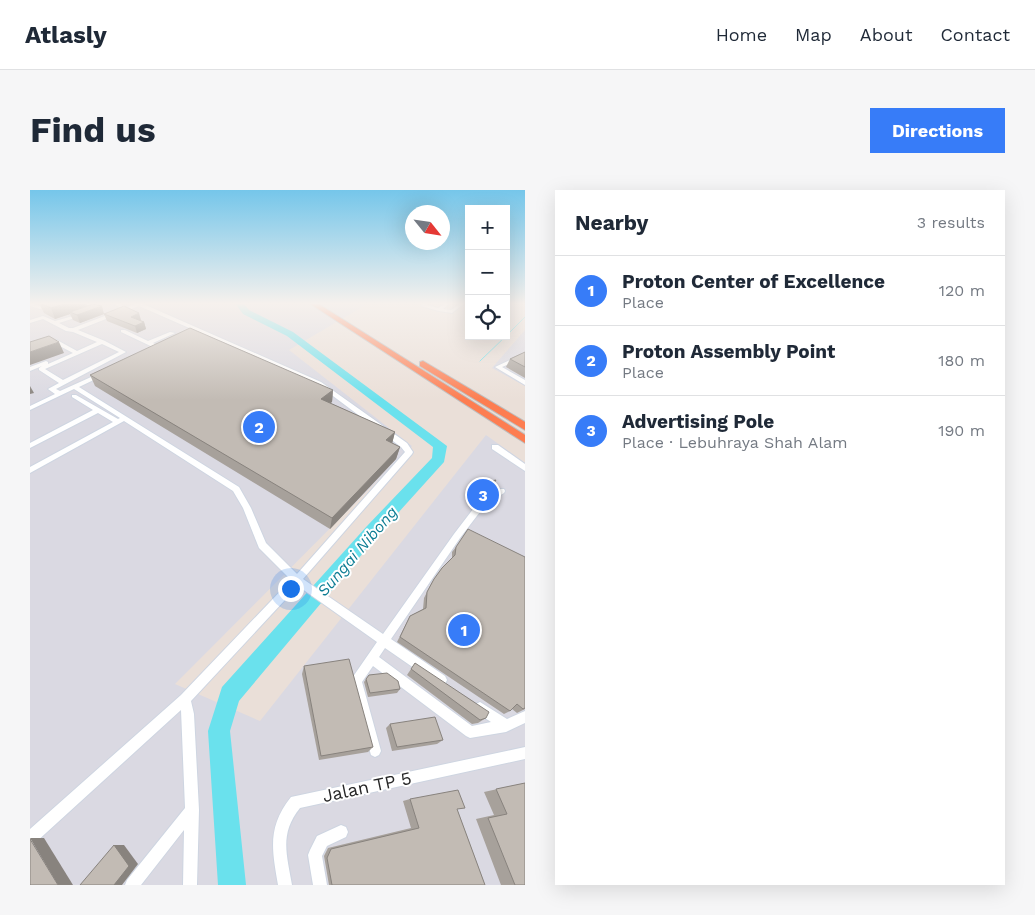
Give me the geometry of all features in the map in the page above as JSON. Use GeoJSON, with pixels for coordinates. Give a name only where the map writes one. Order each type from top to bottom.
{"type":"FeatureCollection","features":[{"type":"Feature","properties":{"kind":"highway"},"geometry":{"type":"LineString","coordinates":[[362,335],[525,440]]}},
{"type":"Feature","properties":{"kind":"highway"},"geometry":{"type":"LineString","coordinates":[[377,335],[525,427]]}},
{"type":"Feature","properties":{"kind":"highway"},"geometry":{"type":"LineString","coordinates":[[485,416],[525,445]]}},
{"type":"Feature","properties":{"kind":"street"},"geometry":{"type":"LineString","coordinates":[[60,394],[52,389],[62,382],[122,353],[87,335]]}},
{"type":"Feature","properties":{"kind":"street"},"geometry":{"type":"LineString","coordinates":[[132,335],[159,348]]}},
{"type":"Feature","properties":{"kind":"street"},"geometry":{"type":"LineString","coordinates":[[148,343],[166,335]]}},
{"type":"Feature","properties":{"kind":"street"},"geometry":{"type":"LineString","coordinates":[[30,351],[57,342],[75,352]]}},
{"type":"Feature","properties":{"kind":"street"},"geometry":{"type":"LineString","coordinates":[[30,369],[103,342]]}},
{"type":"Feature","properties":{"kind":"street"},"geometry":{"type":"LineString","coordinates":[[150,352],[166,344]]}},
{"type":"Feature","properties":{"kind":"street"},"geometry":{"type":"LineString","coordinates":[[62,382],[41,368],[75,352]]}},
{"type":"Feature","properties":{"kind":"street"},"geometry":{"type":"LineString","coordinates":[[525,355],[498,367],[525,383]]}},
{"type":"Feature","properties":{"kind":"street"},"geometry":{"type":"LineString","coordinates":[[30,408],[60,394],[74,391],[109,371]]}},
{"type":"Feature","properties":{"kind":"street"},"geometry":{"type":"LineString","coordinates":[[74,391],[98,410],[122,420]]}},
{"type":"Feature","properties":{"kind":"street"},"geometry":{"type":"LineString","coordinates":[[74,391],[236,489],[248,508],[256,534],[262,545],[301,583],[450,687]]}},
{"type":"Feature","properties":{"kind":"street"},"geometry":{"type":"LineString","coordinates":[[30,446],[98,410]]}},
{"type":"Feature","properties":{"kind":"street"},"geometry":{"type":"LineString","coordinates":[[30,470],[122,420]]}},
{"type":"Feature","properties":{"kind":"street"},"geometry":{"type":"LineString","coordinates":[[495,447],[525,468]]}},
{"type":"Feature","properties":{"kind":"street"},"geometry":{"type":"LineString","coordinates":[[372,659],[470,732],[506,726],[525,717]]}},
{"type":"Feature","properties":{"kind":"street"},"geometry":{"type":"LineString","coordinates":[[185,699],[188,714],[192,810],[190,885]]}},
{"type":"Feature","properties":{"kind":"street"},"geometry":{"type":"LineString","coordinates":[[30,838],[185,699]]}},
{"type":"Feature","properties":{"kind":"street"},"geometry":{"type":"LineString","coordinates":[[474,704],[506,726]]}},
{"type":"Feature","properties":{"kind":"street","name":"Jalan TP 5"},"geometry":{"type":"LineString","coordinates":[[285,885],[278,836],[286,813],[296,802],[525,753]]}},
{"type":"Feature","properties":{"kind":"street"},"geometry":{"type":"LineString","coordinates":[[132,885],[192,810]]}},
{"type":"Feature","properties":{"kind":"street"},"geometry":{"type":"LineString","coordinates":[[320,885],[315,854],[322,841],[341,832]]}},
{"type":"Feature","properties":{"kind":"lane"},"geometry":{"type":"LineString","coordinates":[[185,699],[301,583],[409,452],[404,445],[319,384],[202,335]]}},
{"type":"Feature","properties":{"kind":"lane"},"geometry":{"type":"LineString","coordinates":[[375,751],[356,681],[483,502],[501,491]]}},
{"type":"Feature","properties":{"kind":"shaded area"},"geometry":{"type":"Polygon","coordinates":[[[30,335],[314,335],[289,350],[412,446],[175,684],[260,721],[486,435],[525,463],[525,885],[30,885],[30,335]]]}},
{"type":"Feature","properties":{"kind":"shaded area"},"geometry":{"type":"Polygon","coordinates":[[[520,335],[525,335],[525,386],[492,368],[520,335]]]}},
{"type":"Feature","properties":{"kind":"building"},"geometry":{"type":"Polygon","coordinates":[[[174,335],[207,335],[333,390],[321,399],[395,432],[386,440],[400,447],[332,518],[90,375],[174,335]]]}},
{"type":"Feature","properties":{"kind":"building"},"geometry":{"type":"Polygon","coordinates":[[[49,336],[59,342],[30,352],[30,342],[49,336]]]}},
{"type":"Feature","properties":{"kind":"building"},"geometry":{"type":"Polygon","coordinates":[[[525,352],[525,367],[510,359],[525,352]]]}},
{"type":"Feature","properties":{"kind":"building"},"geometry":{"type":"Polygon","coordinates":[[[496,480],[485,491],[474,484],[496,480]]]}},
{"type":"Feature","properties":{"kind":"building"},"geometry":{"type":"Polygon","coordinates":[[[468,529],[525,557],[525,708],[523,709],[517,704],[510,711],[400,637],[410,616],[426,608],[427,592],[442,568],[455,555],[456,547],[468,529]]]}},
{"type":"Feature","properties":{"kind":"building"},"geometry":{"type":"Polygon","coordinates":[[[349,659],[373,747],[321,756],[304,666],[349,659]]]}},
{"type":"Feature","properties":{"kind":"building"},"geometry":{"type":"Polygon","coordinates":[[[415,663],[489,712],[486,718],[480,720],[411,669],[415,663]]]}},
{"type":"Feature","properties":{"kind":"building"},"geometry":{"type":"Polygon","coordinates":[[[387,673],[398,681],[400,689],[370,693],[366,679],[369,675],[387,673]]]}},
{"type":"Feature","properties":{"kind":"building"},"geometry":{"type":"Polygon","coordinates":[[[435,717],[443,740],[397,747],[390,724],[435,717]]]}},
{"type":"Feature","properties":{"kind":"building"},"geometry":{"type":"Polygon","coordinates":[[[525,783],[525,885],[515,885],[488,818],[507,814],[496,789],[525,783]]]}},
{"type":"Feature","properties":{"kind":"building"},"geometry":{"type":"Polygon","coordinates":[[[458,790],[465,808],[457,809],[485,885],[332,885],[327,858],[331,849],[419,828],[410,799],[458,790]]]}},
{"type":"Feature","properties":{"kind":"building"},"geometry":{"type":"Polygon","coordinates":[[[30,839],[58,885],[30,885],[30,839]]]}},
{"type":"Feature","properties":{"kind":"building"},"geometry":{"type":"Polygon","coordinates":[[[114,845],[129,866],[114,885],[80,885],[114,845]]]}},
{"type":"Feature","properties":{"kind":"waterway","name":"Sungai Nibong"},"geometry":{"type":"LineString","coordinates":[[232,885],[219,731],[230,695],[373,530],[439,459],[440,446],[292,335]]}},
{"type":"Feature","properties":{"kind":"waterway"},"geometry":{"type":"LineString","coordinates":[[480,361],[507,335]]}},
{"type":"Feature","properties":{"kind":"place","name":"Proton Assembly Point"},"geometry":{"type":"Point","coordinates":[259,427]}},
{"type":"Feature","properties":{"kind":"place","name":"Advertising Pole"},"geometry":{"type":"Point","coordinates":[483,495]}},
{"type":"Feature","properties":{"kind":"place","name":"Proton Center of Excellence"},"geometry":{"type":"Point","coordinates":[464,630]}}]}
